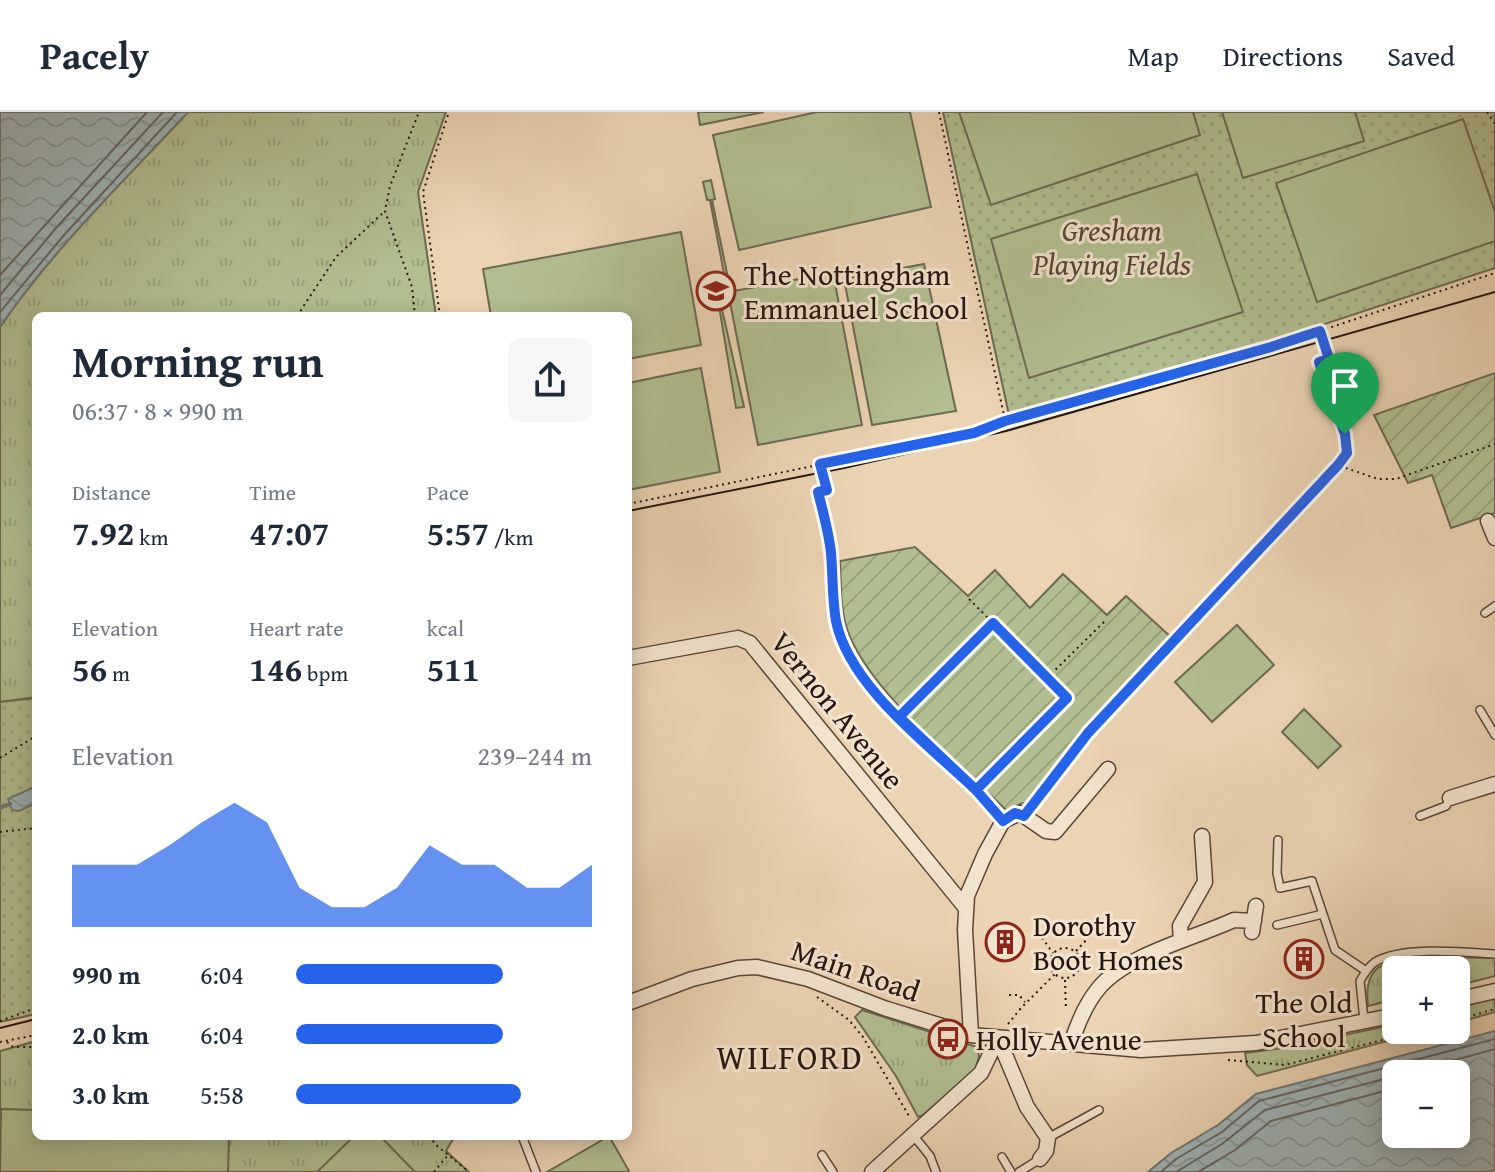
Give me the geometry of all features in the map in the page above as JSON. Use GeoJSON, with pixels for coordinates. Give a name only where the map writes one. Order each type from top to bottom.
{"type":"FeatureCollection","features":[{"type":"Feature","properties":{"kind":"street"},"geometry":{"type":"LineString","coordinates":[[1488,521],[1495,538]]}},
{"type":"Feature","properties":{"kind":"street","name":"Vernon Avenue"},"geometry":{"type":"LineString","coordinates":[[632,657],[738,638],[750,643],[965,907]]}},
{"type":"Feature","properties":{"kind":"street"},"geometry":{"type":"LineString","coordinates":[[971,1035],[965,907],[985,854],[1003,821],[1015,813],[1046,831],[1055,832],[1108,769]]}},
{"type":"Feature","properties":{"kind":"street"},"geometry":{"type":"LineString","coordinates":[[1450,798],[1495,784]]}},
{"type":"Feature","properties":{"kind":"street"},"geometry":{"type":"LineString","coordinates":[[1181,941],[1180,926],[1203,889],[1206,877],[1202,836]]}},
{"type":"Feature","properties":{"kind":"street"},"geometry":{"type":"LineString","coordinates":[[1071,1044],[1088,1003],[1099,987],[1120,970],[1234,920],[1254,920]]}},
{"type":"Feature","properties":{"kind":"street","name":"Main Road"},"geometry":{"type":"LineString","coordinates":[[632,1002],[692,979],[738,968],[774,969],[971,1035],[1141,1050],[1237,1046],[1382,1018]]}},
{"type":"Feature","properties":{"kind":"street"},"geometry":{"type":"LineString","coordinates":[[1470,997],[1495,991]]}},
{"type":"Feature","properties":{"kind":"street"},"geometry":{"type":"LineString","coordinates":[[872,1172],[981,1073],[998,1038]]}},
{"type":"Feature","properties":{"kind":"street"},"geometry":{"type":"LineString","coordinates":[[998,1038],[1027,1107],[1048,1138],[1046,1151],[1040,1159]]}},
{"type":"Feature","properties":{"kind":"lane"},"geometry":{"type":"LineString","coordinates":[[1485,613],[1495,606]]}},
{"type":"Feature","properties":{"kind":"lane"},"geometry":{"type":"LineString","coordinates":[[1480,710],[1495,735]]}},
{"type":"Feature","properties":{"kind":"lane"},"geometry":{"type":"LineString","coordinates":[[1420,816],[1446,806],[1450,798]]}},
{"type":"Feature","properties":{"kind":"lane"},"geometry":{"type":"LineString","coordinates":[[1278,840],[1280,888],[1312,881],[1335,950],[1366,971]]}},
{"type":"Feature","properties":{"kind":"lane"},"geometry":{"type":"LineString","coordinates":[[1277,925],[1323,914]]}},
{"type":"Feature","properties":{"kind":"lane"},"geometry":{"type":"LineString","coordinates":[[1364,1022],[1360,981],[1372,964],[1386,957],[1416,953],[1495,954]]}},
{"type":"Feature","properties":{"kind":"lane"},"geometry":{"type":"LineString","coordinates":[[1048,1138],[1099,1110]]}},
{"type":"Feature","properties":{"kind":"lane"},"geometry":{"type":"LineString","coordinates":[[916,1133],[936,1172]]}},
{"type":"Feature","properties":{"kind":"lane"},"geometry":{"type":"LineString","coordinates":[[524,1140],[536,1172]]}},
{"type":"Feature","properties":{"kind":"lane"},"geometry":{"type":"LineString","coordinates":[[822,1155],[833,1172]]}},
{"type":"Feature","properties":{"kind":"lane"},"geometry":{"type":"LineString","coordinates":[[1002,1157],[1011,1172]]}},
{"type":"Feature","properties":{"kind":"lane"},"geometry":{"type":"LineString","coordinates":[[1019,1172],[1040,1159]]}},
{"type":"Feature","properties":{"kind":"path"},"geometry":{"type":"LineString","coordinates":[[415,312],[412,287],[385,211],[390,186],[419,112]]}},
{"type":"Feature","properties":{"kind":"path"},"geometry":{"type":"LineString","coordinates":[[439,312],[423,192],[449,112]]}},
{"type":"Feature","properties":{"kind":"path"},"geometry":{"type":"LineString","coordinates":[[939,112],[1005,421]]}},
{"type":"Feature","properties":{"kind":"path"},"geometry":{"type":"LineString","coordinates":[[1487,112],[1495,124]]}},
{"type":"Feature","properties":{"kind":"path"},"geometry":{"type":"LineString","coordinates":[[300,312],[336,257],[385,211]]}},
{"type":"Feature","properties":{"kind":"path"},"geometry":{"type":"LineString","coordinates":[[632,503],[974,433],[1005,421],[1271,347],[1495,273]]}},
{"type":"Feature","properties":{"kind":"path"},"geometry":{"type":"LineString","coordinates":[[1024,816],[1088,733],[1347,453],[1345,434],[1319,362],[1329,359],[1320,331]]}},
{"type":"Feature","properties":{"kind":"path"},"geometry":{"type":"LineString","coordinates":[[1338,465],[1378,479],[1405,477],[1495,444]]}},
{"type":"Feature","properties":{"kind":"path"},"geometry":{"type":"LineString","coordinates":[[820,464],[827,490],[818,492],[831,550],[837,622],[855,663],[870,686],[899,717],[976,790],[1003,821]]}},
{"type":"Feature","properties":{"kind":"path"},"geometry":{"type":"LineString","coordinates":[[969,599],[1067,698],[976,790]]}},
{"type":"Feature","properties":{"kind":"path"},"geometry":{"type":"LineString","coordinates":[[1047,678],[1106,620]]}},
{"type":"Feature","properties":{"kind":"path"},"geometry":{"type":"LineString","coordinates":[[899,717],[993,623]]}},
{"type":"Feature","properties":{"kind":"path"},"geometry":{"type":"LineString","coordinates":[[0,758],[32,738]]}},
{"type":"Feature","properties":{"kind":"path"},"geometry":{"type":"LineString","coordinates":[[0,832],[32,828]]}},
{"type":"Feature","properties":{"kind":"path"},"geometry":{"type":"LineString","coordinates":[[1075,952],[1104,921]]}},
{"type":"Feature","properties":{"kind":"path"},"geometry":{"type":"LineString","coordinates":[[1035,928],[1054,953]]}},
{"type":"Feature","properties":{"kind":"path"},"geometry":{"type":"LineString","coordinates":[[1065,948],[1075,952],[1080,964],[1074,975],[1065,978],[1055,974],[1050,963],[1054,953],[1065,948]]}},
{"type":"Feature","properties":{"kind":"path"},"geometry":{"type":"LineString","coordinates":[[998,1038],[1025,1003],[1055,974]]}},
{"type":"Feature","properties":{"kind":"path"},"geometry":{"type":"LineString","coordinates":[[1065,978],[1066,1010]]}},
{"type":"Feature","properties":{"kind":"path"},"geometry":{"type":"LineString","coordinates":[[808,979],[811,991],[819,1000],[849,1020],[863,1037],[916,1133]]}},
{"type":"Feature","properties":{"kind":"path"},"geometry":{"type":"LineString","coordinates":[[1009,995],[1019,995],[1025,1003]]}},
{"type":"Feature","properties":{"kind":"path"},"geometry":{"type":"LineString","coordinates":[[0,1021],[32,1009]]}},
{"type":"Feature","properties":{"kind":"path"},"geometry":{"type":"LineString","coordinates":[[1470,1016],[1495,1009]]}},
{"type":"Feature","properties":{"kind":"path"},"geometry":{"type":"LineString","coordinates":[[0,1042],[32,1036]]}},
{"type":"Feature","properties":{"kind":"path"},"geometry":{"type":"LineString","coordinates":[[1228,1060],[1285,1065],[1382,1040]]}},
{"type":"Feature","properties":{"kind":"path"},"geometry":{"type":"LineString","coordinates":[[6,1041],[13,1047],[32,1047]]}},
{"type":"Feature","properties":{"kind":"path"},"geometry":{"type":"LineString","coordinates":[[432,1140],[469,1172]]}},
{"type":"Feature","properties":{"kind":"path"},"geometry":{"type":"LineString","coordinates":[[434,1172],[449,1154]]}},
{"type":"Feature","properties":{"kind":"green space"},"geometry":{"type":"Polygon","coordinates":[[[188,112],[446,112],[418,192],[435,312],[32,312],[32,698],[0,702],[0,327],[43,270],[188,112]]]}},
{"type":"Feature","properties":{"kind":"green space"},"geometry":{"type":"Polygon","coordinates":[[[698,112],[764,112],[700,125],[698,112]]]}},
{"type":"Feature","properties":{"kind":"green space"},"geometry":{"type":"Polygon","coordinates":[[[817,112],[910,112],[931,207],[739,250],[713,135],[817,112]]]}},
{"type":"Feature","properties":{"kind":"green space","name":"Gresham Playing Fields"},"geometry":{"type":"Polygon","coordinates":[[[943,112],[1495,112],[1495,268],[1267,343],[1009,415],[943,112]]]}},
{"type":"Feature","properties":{"kind":"green space"},"geometry":{"type":"Polygon","coordinates":[[[959,112],[1193,112],[1200,135],[991,205],[959,112]]]}},
{"type":"Feature","properties":{"kind":"green space"},"geometry":{"type":"Polygon","coordinates":[[[1222,112],[1355,112],[1364,141],[1243,178],[1222,112]]]}},
{"type":"Feature","properties":{"kind":"green space"},"geometry":{"type":"Polygon","coordinates":[[[1463,119],[1495,212],[1495,241],[1317,302],[1276,183],[1463,119]]]}},
{"type":"Feature","properties":{"kind":"green space"},"geometry":{"type":"Polygon","coordinates":[[[1197,174],[1243,312],[1029,378],[991,239],[1197,174]]]}},
{"type":"Feature","properties":{"kind":"green space"},"geometry":{"type":"Polygon","coordinates":[[[711,180],[715,199],[712,200],[729,283],[726,284],[710,200],[707,200],[703,182],[711,180]]]}},
{"type":"Feature","properties":{"kind":"green space"},"geometry":{"type":"Polygon","coordinates":[[[681,232],[701,345],[632,358],[632,312],[490,312],[483,269],[681,232]]]}},
{"type":"Feature","properties":{"kind":"green space"},"geometry":{"type":"Polygon","coordinates":[[[924,264],[956,411],[872,425],[844,279],[924,264]]]}},
{"type":"Feature","properties":{"kind":"green space"},"geometry":{"type":"Polygon","coordinates":[[[833,273],[862,425],[758,445],[728,292],[833,273]]]}},
{"type":"Feature","properties":{"kind":"green space"},"geometry":{"type":"Polygon","coordinates":[[[721,305],[744,407],[736,408],[721,305]]]}},
{"type":"Feature","properties":{"kind":"green space"},"geometry":{"type":"Polygon","coordinates":[[[701,368],[720,472],[632,489],[632,382],[701,368]]]}},
{"type":"Feature","properties":{"kind":"green space"},"geometry":{"type":"Polygon","coordinates":[[[1495,373],[1495,513],[1451,528],[1432,475],[1408,483],[1374,415],[1495,373]]]}},
{"type":"Feature","properties":{"kind":"green space"},"geometry":{"type":"Polygon","coordinates":[[[915,547],[968,596],[995,570],[1030,608],[1063,574],[1107,615],[1126,596],[1172,638],[1088,733],[1030,807],[1023,803],[1006,810],[941,749],[874,676],[847,629],[842,604],[840,561],[915,547]]]}},
{"type":"Feature","properties":{"kind":"green space"},"geometry":{"type":"Polygon","coordinates":[[[1237,625],[1274,665],[1212,722],[1175,682],[1237,625]]]}},
{"type":"Feature","properties":{"kind":"green space"},"geometry":{"type":"Polygon","coordinates":[[[32,698],[32,1015],[0,1022],[0,702],[32,698]]]}},
{"type":"Feature","properties":{"kind":"green space"},"geometry":{"type":"Polygon","coordinates":[[[1304,709],[1341,746],[1318,768],[1282,732],[1304,709]]]}},
{"type":"Feature","properties":{"kind":"green space"},"geometry":{"type":"Polygon","coordinates":[[[1470,958],[1495,958],[1495,976],[1470,982],[1470,958]]]}},
{"type":"Feature","properties":{"kind":"green space"},"geometry":{"type":"Polygon","coordinates":[[[1382,966],[1382,1002],[1368,1006],[1367,990],[1376,970],[1382,966]]]}},
{"type":"Feature","properties":{"kind":"green space"},"geometry":{"type":"Polygon","coordinates":[[[1495,998],[1495,1012],[1470,1019],[1470,1004],[1495,998]]]}},
{"type":"Feature","properties":{"kind":"green space"},"geometry":{"type":"Polygon","coordinates":[[[862,1010],[977,1047],[979,1056],[976,1069],[918,1117],[896,1076],[855,1017],[862,1010]]]}},
{"type":"Feature","properties":{"kind":"green space"},"geometry":{"type":"Polygon","coordinates":[[[1382,1027],[1382,1042],[1257,1076],[1247,1065],[1245,1053],[1382,1027]]]}},
{"type":"Feature","properties":{"kind":"green space"},"geometry":{"type":"Polygon","coordinates":[[[32,1042],[32,1140],[452,1140],[446,1151],[469,1172],[0,1172],[0,1051],[32,1042]]]}},
{"type":"Feature","properties":{"kind":"green space"},"geometry":{"type":"Polygon","coordinates":[[[1,1109],[32,1110],[32,1140],[229,1140],[228,1172],[0,1172],[1,1109]]]}},
{"type":"Feature","properties":{"kind":"green space"},"geometry":{"type":"Polygon","coordinates":[[[350,1140],[384,1140],[415,1172],[317,1172],[350,1140]]]}},
{"type":"Feature","properties":{"kind":"green space"},"geometry":{"type":"Polygon","coordinates":[[[602,1140],[611,1140],[629,1171],[627,1172],[547,1172],[602,1140]]]}},
{"type":"Feature","properties":{"kind":"water"},"geometry":{"type":"Polygon","coordinates":[[[0,112],[188,112],[66,243],[0,327],[0,112]]]}},
{"type":"Feature","properties":{"kind":"water"},"geometry":{"type":"Polygon","coordinates":[[[32,788],[32,805],[19,811],[12,810],[8,799],[32,788]]]}},
{"type":"Feature","properties":{"kind":"water"},"geometry":{"type":"Polygon","coordinates":[[[1495,1031],[1495,1170],[1148,1172],[1171,1153],[1218,1125],[1256,1094],[1382,1061],[1382,1148],[1470,1148],[1470,1060],[1385,1060],[1446,1044],[1470,1044],[1470,1038],[1495,1031]]]}},
{"type":"Feature","properties":{"kind":"waterway"},"geometry":{"type":"LineString","coordinates":[[0,808],[10,804]]}},
{"type":"Feature","properties":{"kind":"tram line"},"geometry":{"type":"LineString","coordinates":[[632,510],[844,468],[1006,431],[1495,292]]}},
{"type":"Feature","properties":{"kind":"tram line"},"geometry":{"type":"LineString","coordinates":[[0,1028],[32,1020]]}},
{"type":"Feature","properties":{"kind":"place","name":"The Nottingham Emmanuel School"},"geometry":{"type":"Point","coordinates":[716,291]}},
{"type":"Feature","properties":{"kind":"place","name":"Dorothy Boot Homes"},"geometry":{"type":"Point","coordinates":[1005,942]}},
{"type":"Feature","properties":{"kind":"place","name":"The Old School"},"geometry":{"type":"Point","coordinates":[1304,959]}},
{"type":"Feature","properties":{"kind":"place","name":"Holly Avenue"},"geometry":{"type":"Point","coordinates":[948,1039]}},
{"type":"Feature","properties":{"kind":"district","name":"WILFORD"},"geometry":{"type":"Point","coordinates":[790,1056]}},
{"type":"Feature","properties":{"kind":"route"},"geometry":{"type":"LineString","coordinates":[[1345,434],[1319,362],[1329,359],[1320,331],[1005,421],[974,433],[820,464],[827,490],[818,492],[831,550],[837,622],[845,645],[870,686],[899,717],[976,790],[1067,698],[993,623],[899,717],[976,790],[1003,821],[1015,813],[1024,816],[1088,733],[1338,465],[1347,453],[1345,434]]}}]}
